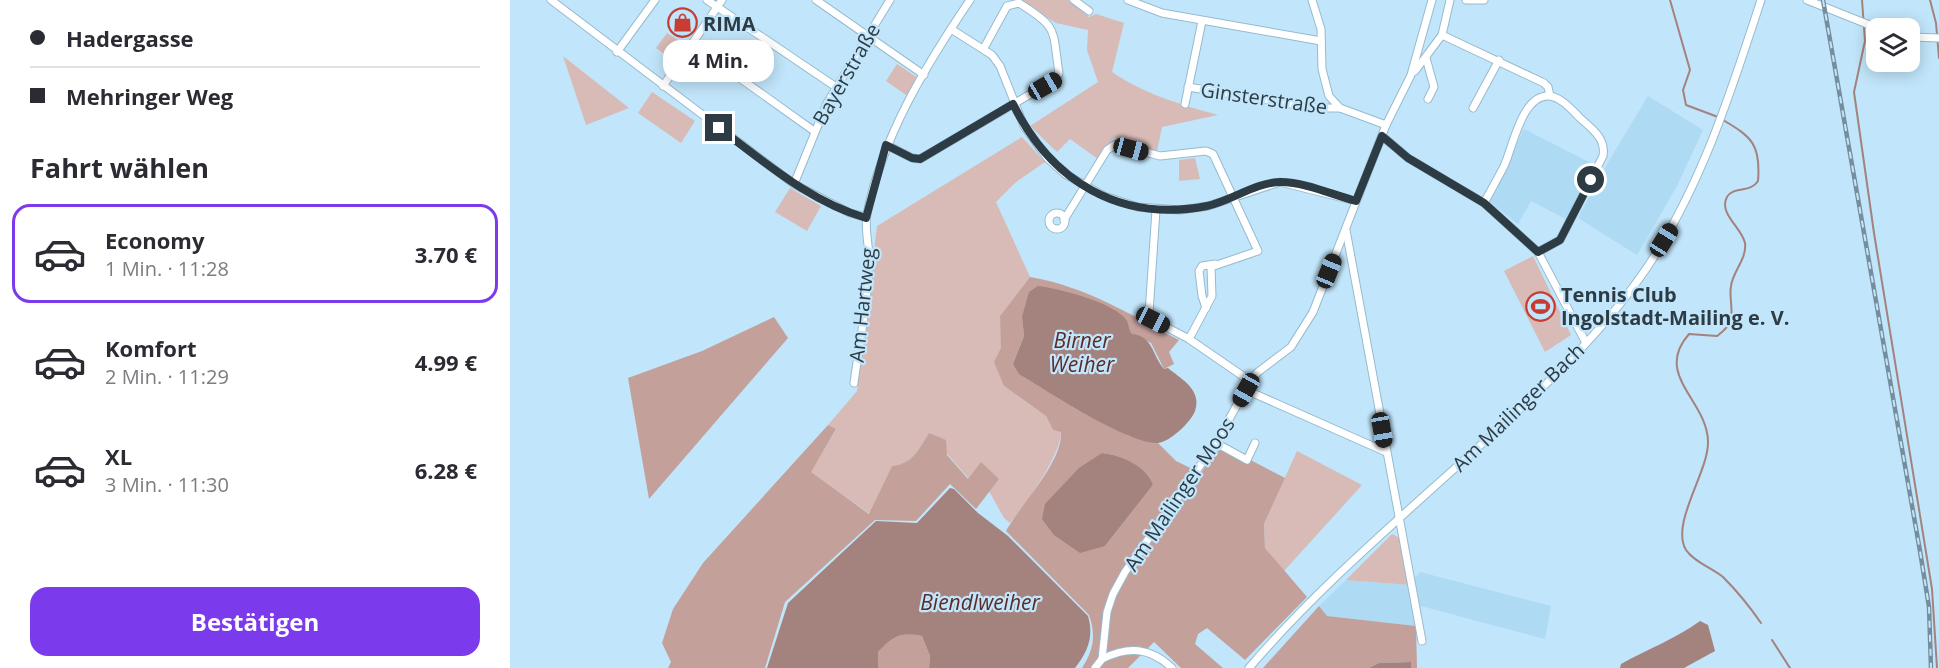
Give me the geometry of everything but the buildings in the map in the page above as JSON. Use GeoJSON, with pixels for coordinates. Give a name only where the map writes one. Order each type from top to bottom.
{"type":"FeatureCollection","features":[{"type":"Feature","properties":{"kind":"street"},"geometry":{"type":"LineString","coordinates":[[551,0],[794,184],[850,213],[866,218]]}},
{"type":"Feature","properties":{"kind":"street"},"geometry":{"type":"LineString","coordinates":[[617,52],[655,0]]}},
{"type":"Feature","properties":{"kind":"street"},"geometry":{"type":"LineString","coordinates":[[707,0],[836,87]]}},
{"type":"Feature","properties":{"kind":"street"},"geometry":{"type":"LineString","coordinates":[[663,86],[722,0]]}},
{"type":"Feature","properties":{"kind":"street"},"geometry":{"type":"LineString","coordinates":[[816,0],[924,75]]}},
{"type":"Feature","properties":{"kind":"street","name":"Bayerstraße"},"geometry":{"type":"LineString","coordinates":[[794,184],[814,131],[836,87],[890,0]]}},
{"type":"Feature","properties":{"kind":"street","name":"Am Hartweg"},"geometry":{"type":"LineString","coordinates":[[854,383],[869,267],[866,218],[886,145],[924,75],[970,0]]}},
{"type":"Feature","properties":{"kind":"street"},"geometry":{"type":"LineString","coordinates":[[1074,0],[1089,11]]}},
{"type":"Feature","properties":{"kind":"street"},"geometry":{"type":"LineString","coordinates":[[1128,0],[1148,9],[1202,21],[1321,41]]}},
{"type":"Feature","properties":{"kind":"street"},"geometry":{"type":"LineString","coordinates":[[1312,0],[1318,16],[1323,81],[1329,96],[1340,108]]}},
{"type":"Feature","properties":{"kind":"street","name":"Am Mailinger Moos"},"geometry":{"type":"LineString","coordinates":[[1102,659],[1107,612],[1113,594],[1125,572],[1216,443],[1250,381],[1299,338],[1313,312],[1386,125],[1411,75],[1432,0]]}},
{"type":"Feature","properties":{"kind":"street","name":"Am Mailinger Moos"},"geometry":{"type":"LineString","coordinates":[[1411,75],[1442,35],[1450,0]]}},
{"type":"Feature","properties":{"kind":"street"},"geometry":{"type":"LineString","coordinates":[[1466,0],[1484,0]]}},
{"type":"Feature","properties":{"kind":"street","name":"Am Mailinger Bach"},"geometry":{"type":"LineString","coordinates":[[1249,668],[1312,600],[1527,403],[1586,343],[1647,267],[1690,194],[1716,132],[1761,0]]}},
{"type":"Feature","properties":{"kind":"street"},"geometry":{"type":"LineString","coordinates":[[1807,0],[1866,25]]}},
{"type":"Feature","properties":{"kind":"street"},"geometry":{"type":"LineString","coordinates":[[886,145],[912,158],[920,159],[1056,79],[1059,73],[1052,27],[1046,20],[1028,9],[1012,3],[1007,6],[984,48]]}},
{"type":"Feature","properties":{"kind":"street","name":"Ginsterstraße"},"geometry":{"type":"LineString","coordinates":[[1185,104],[1202,21]]}},
{"type":"Feature","properties":{"kind":"street"},"geometry":{"type":"LineString","coordinates":[[951,29],[984,48],[1000,66],[1013,104],[1024,126],[1048,159],[1085,188],[1121,203],[1156,210],[1208,206],[1280,182],[1356,201]]}},
{"type":"Feature","properties":{"kind":"street"},"geometry":{"type":"LineString","coordinates":[[1424,35],[1432,41],[1442,35],[1499,60],[1544,83],[1548,87],[1550,96]]}},
{"type":"Feature","properties":{"kind":"street"},"geometry":{"type":"LineString","coordinates":[[1920,38],[1939,38]]}},
{"type":"Feature","properties":{"kind":"street"},"geometry":{"type":"LineString","coordinates":[[692,44],[814,131]]}},
{"type":"Feature","properties":{"kind":"street"},"geometry":{"type":"LineString","coordinates":[[1426,58],[1434,87],[1428,99]]}},
{"type":"Feature","properties":{"kind":"street"},"geometry":{"type":"LineString","coordinates":[[1473,108],[1499,60]]}},
{"type":"Feature","properties":{"kind":"street","name":"Ginsterstraße"},"geometry":{"type":"LineString","coordinates":[[1188,87],[1316,108],[1340,108],[1386,125]]}},
{"type":"Feature","properties":{"kind":"street"},"geometry":{"type":"LineString","coordinates":[[1484,203],[1505,164],[1529,106],[1535,100],[1550,96],[1562,102],[1600,137],[1604,149],[1600,162],[1564,235],[1555,244],[1538,252]]}},
{"type":"Feature","properties":{"kind":"street"},"geometry":{"type":"LineString","coordinates":[[1382,136],[1408,158],[1484,203],[1538,252],[1586,343]]}},
{"type":"Feature","properties":{"kind":"street"},"geometry":{"type":"LineString","coordinates":[[1064,220],[1107,150],[1120,144],[1160,156],[1210,152],[1217,158],[1258,251],[1215,264],[1209,272],[1212,296],[1189,339]]}},
{"type":"Feature","properties":{"kind":"street"},"geometry":{"type":"LineString","coordinates":[[1156,210],[1149,314],[1153,320],[1189,339],[1250,381]]}},
{"type":"Feature","properties":{"kind":"street"},"geometry":{"type":"LineString","coordinates":[[1346,229],[1422,641]]}},
{"type":"Feature","properties":{"kind":"street"},"geometry":{"type":"LineString","coordinates":[[1246,390],[1386,452]]}},
{"type":"Feature","properties":{"kind":"street"},"geometry":{"type":"LineString","coordinates":[[1216,443],[1247,460],[1255,443]]}},
{"type":"Feature","properties":{"kind":"street"},"geometry":{"type":"LineString","coordinates":[[1095,668],[1102,659],[1116,652],[1132,649],[1147,651],[1162,658],[1172,668]]}},
{"type":"Feature","properties":{"kind":"shaded area"},"geometry":{"type":"Polygon","coordinates":[[[1019,0],[1068,0],[1089,17],[1096,14],[1124,23],[1112,72],[1150,93],[1218,115],[1162,127],[1157,151],[1127,144],[1114,137],[1098,159],[1070,139],[1057,152],[1030,126],[1098,82],[1087,50],[1088,30],[1056,23],[1019,0]]]}},
{"type":"Feature","properties":{"kind":"shaded area"},"geometry":{"type":"Polygon","coordinates":[[[667,33],[685,45],[674,61],[656,48],[667,33]]]}},
{"type":"Feature","properties":{"kind":"shaded area"},"geometry":{"type":"Polygon","coordinates":[[[563,56],[629,108],[586,125],[563,56]]]}},
{"type":"Feature","properties":{"kind":"shaded area"},"geometry":{"type":"Polygon","coordinates":[[[897,64],[918,78],[909,97],[886,81],[897,64]]]}},
{"type":"Feature","properties":{"kind":"shaded area"},"geometry":{"type":"Polygon","coordinates":[[[652,92],[695,121],[681,143],[638,113],[652,92]]]}},
{"type":"Feature","properties":{"kind":"shaded area"},"geometry":{"type":"Polygon","coordinates":[[[1648,96],[1703,130],[1677,186],[1637,255],[1578,218],[1604,169],[1648,96]]]}},
{"type":"Feature","properties":{"kind":"shaded area"},"geometry":{"type":"Polygon","coordinates":[[[1524,129],[1595,165],[1566,219],[1531,201],[1518,224],[1489,201],[1524,129]]]}},
{"type":"Feature","properties":{"kind":"shaded area"},"geometry":{"type":"Polygon","coordinates":[[[1022,137],[1045,162],[1016,182],[996,202],[1030,277],[1000,316],[1004,386],[1046,416],[1053,430],[1061,431],[1056,452],[1033,492],[1010,523],[1004,518],[989,491],[998,479],[969,479],[929,433],[910,459],[892,466],[870,514],[810,472],[836,430],[828,425],[857,391],[877,226],[1022,137]]]}},
{"type":"Feature","properties":{"kind":"shaded area"},"geometry":{"type":"Polygon","coordinates":[[[1195,158],[1200,179],[1179,181],[1179,160],[1195,158]]]}},
{"type":"Feature","properties":{"kind":"shaded area"},"geometry":{"type":"Polygon","coordinates":[[[790,188],[821,206],[807,231],[775,212],[790,188]]]}},
{"type":"Feature","properties":{"kind":"shaded area","name":"Tennis Club Ingolstadt-Mailing e. V."},"geometry":{"type":"Polygon","coordinates":[[[1533,256],[1571,335],[1545,352],[1504,271],[1533,256]]]}},
{"type":"Feature","properties":{"kind":"shaded area"},"geometry":{"type":"Polygon","coordinates":[[[1030,277],[1089,294],[1179,340],[1169,352],[1174,364],[1164,369],[1151,343],[1132,334],[1127,328],[1022,317],[1024,336],[1013,364],[1070,403],[1129,436],[1158,443],[1176,461],[1201,473],[1220,444],[1285,478],[1264,524],[1265,548],[1307,597],[1245,660],[1207,628],[1198,634],[1195,644],[1223,668],[1181,668],[1154,642],[1128,668],[1082,668],[1093,642],[1093,629],[1089,615],[1006,531],[1048,469],[1060,444],[1061,432],[1053,430],[1046,416],[1004,386],[994,362],[1001,348],[1000,316],[1030,277]],[[1102,453],[1105,546],[1153,485],[1139,467],[1110,454],[1102,453]]]}},
{"type":"Feature","properties":{"kind":"shaded area"},"geometry":{"type":"Polygon","coordinates":[[[774,317],[788,338],[649,499],[628,378],[702,351],[774,317]]]}},
{"type":"Feature","properties":{"kind":"shaded area"},"geometry":{"type":"Polygon","coordinates":[[[828,425],[836,429],[811,472],[869,514],[892,466],[910,459],[929,433],[946,440],[947,455],[968,479],[981,462],[999,479],[976,509],[950,484],[916,521],[875,520],[785,602],[765,668],[668,668],[671,662],[662,643],[673,609],[703,563],[828,425]]]}},
{"type":"Feature","properties":{"kind":"shaded area"},"geometry":{"type":"Polygon","coordinates":[[[1297,451],[1362,485],[1284,571],[1265,548],[1264,524],[1297,451]]]}},
{"type":"Feature","properties":{"kind":"shaded area"},"geometry":{"type":"Polygon","coordinates":[[[1392,534],[1400,538],[1410,585],[1346,580],[1392,534]]]}},
{"type":"Feature","properties":{"kind":"shaded area"},"geometry":{"type":"Polygon","coordinates":[[[1420,572],[1551,606],[1545,639],[1421,606],[1416,626],[1327,616],[1319,606],[1346,580],[1409,585],[1420,572]]]}},
{"type":"Feature","properties":{"kind":"shaded area"},"geometry":{"type":"Polygon","coordinates":[[[1319,606],[1327,616],[1416,626],[1417,668],[1411,668],[1411,662],[1379,663],[1369,668],[1263,668],[1319,606]]]}},
{"type":"Feature","properties":{"kind":"shaded area"},"geometry":{"type":"Polygon","coordinates":[[[907,633],[922,636],[930,656],[929,668],[878,668],[878,652],[891,637],[907,633]]]}},
{"type":"Feature","properties":{"kind":"water","name":"Birner Weiher"},"geometry":{"type":"Polygon","coordinates":[[[1038,286],[1086,298],[1121,314],[1127,321],[1132,334],[1148,342],[1164,369],[1168,368],[1185,381],[1193,391],[1196,397],[1195,411],[1185,426],[1163,442],[1144,441],[1108,426],[1019,374],[1013,364],[1024,336],[1022,317],[1029,292],[1038,286]]]}},
{"type":"Feature","properties":{"kind":"water"},"geometry":{"type":"Polygon","coordinates":[[[1102,453],[1117,456],[1139,467],[1150,478],[1153,485],[1105,546],[1080,553],[1054,535],[1042,519],[1045,504],[1079,468],[1102,453]]]}},
{"type":"Feature","properties":{"kind":"water","name":"Biendlweiher"},"geometry":{"type":"Polygon","coordinates":[[[950,488],[1008,536],[1088,616],[1089,644],[1075,668],[929,668],[930,656],[922,636],[908,634],[897,636],[878,652],[878,668],[767,668],[788,603],[876,521],[917,523],[950,488]]]}},
{"type":"Feature","properties":{"kind":"water"},"geometry":{"type":"Polygon","coordinates":[[[1700,621],[1708,625],[1715,651],[1684,668],[1620,668],[1621,664],[1671,639],[1700,621]]]}},
{"type":"Feature","properties":{"kind":"water"},"geometry":{"type":"Polygon","coordinates":[[[1411,662],[1411,668],[1369,668],[1379,663],[1411,662]]]}},
{"type":"Feature","properties":{"kind":"waterway"},"geometry":{"type":"LineString","coordinates":[[1670,0],[1690,70],[1683,90],[1686,105],[1718,117]]}},
{"type":"Feature","properties":{"kind":"waterway"},"geometry":{"type":"LineString","coordinates":[[1862,0],[1865,41],[1854,92],[1874,233],[1932,589],[1937,668]]}},
{"type":"Feature","properties":{"kind":"waterway"},"geometry":{"type":"LineString","coordinates":[[1930,0],[1936,23],[1939,58]]}},
{"type":"Feature","properties":{"kind":"waterway"},"geometry":{"type":"LineString","coordinates":[[1723,120],[1748,137],[1752,143],[1758,159],[1758,181],[1751,187],[1733,192],[1727,197],[1725,203],[1728,215],[1745,243],[1744,254],[1731,286],[1729,324],[1717,336],[1689,334],[1679,349],[1677,362],[1679,375],[1700,413],[1708,441],[1703,467],[1686,512],[1682,539],[1689,554],[1723,577],[1761,623]]}},
{"type":"Feature","properties":{"kind":"waterway"},"geometry":{"type":"LineString","coordinates":[[1772,640],[1790,668]]}},
{"type":"Feature","properties":{"kind":"railway"},"geometry":{"type":"LineString","coordinates":[[1823,0],[1920,551],[1929,607],[1931,668]]}},
{"type":"Feature","properties":{"kind":"place","name":"RIMA"},"geometry":{"type":"Point","coordinates":[682,23]}},
{"type":"Feature","properties":{"kind":"place","name":"Tennis Club Ingolstadt-Mailing e. V."},"geometry":{"type":"Point","coordinates":[1540,306]}},
{"type":"Feature","properties":{"kind":"route"},"geometry":{"type":"LineString","coordinates":[[719,128],[794,184],[850,213],[866,218],[886,145],[912,158],[920,159],[1013,104],[1036,144],[1065,174],[1085,188],[1121,203],[1156,210],[1180,210],[1208,206],[1268,184],[1280,182],[1356,201],[1382,136],[1408,158],[1484,203],[1538,252],[1555,244],[1564,235],[1591,180]]}}]}
